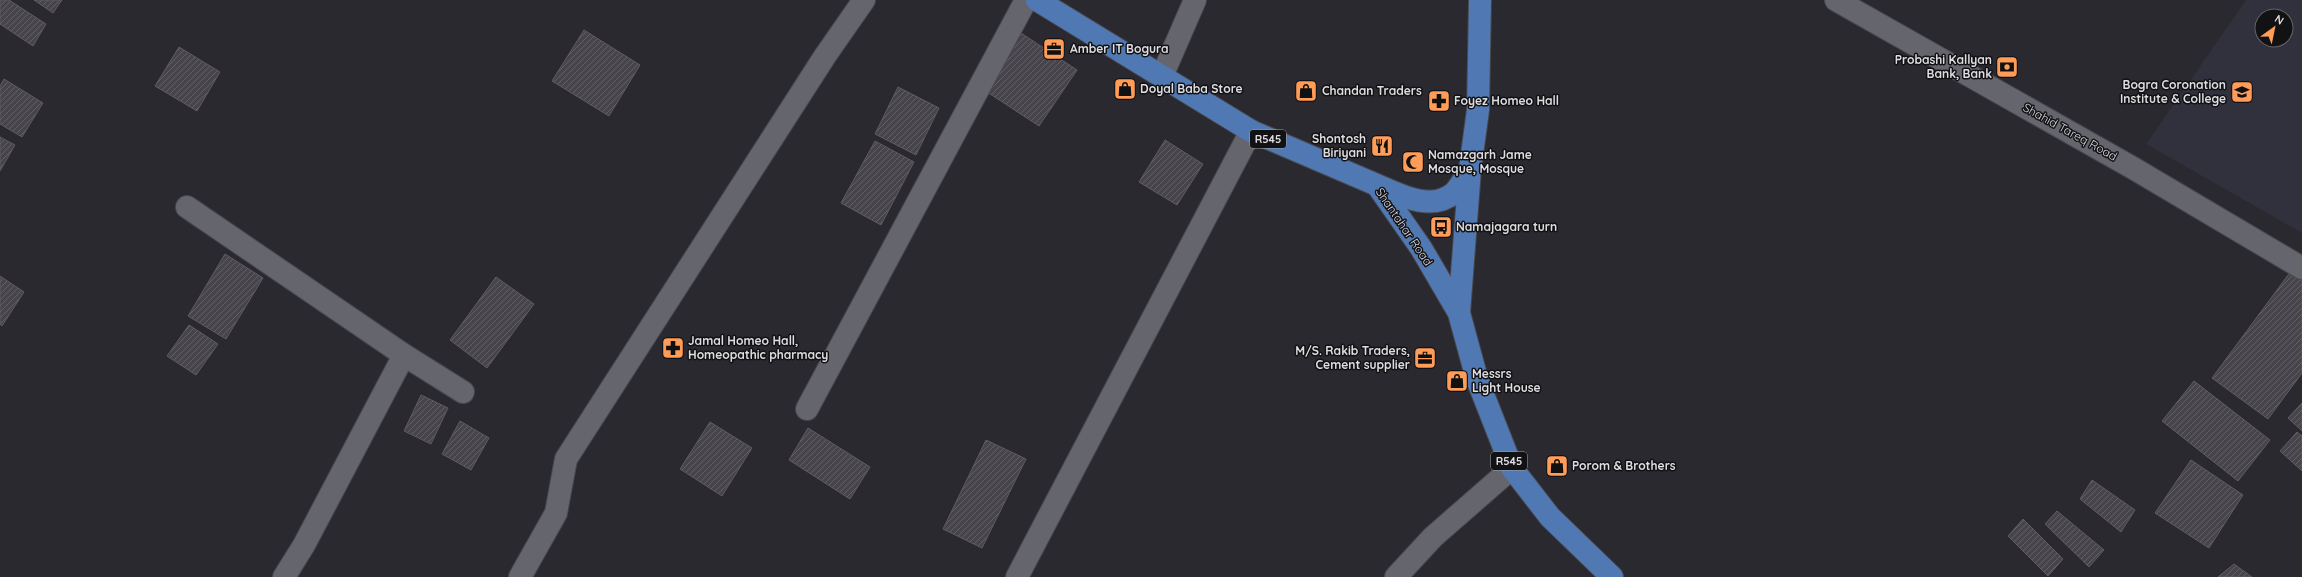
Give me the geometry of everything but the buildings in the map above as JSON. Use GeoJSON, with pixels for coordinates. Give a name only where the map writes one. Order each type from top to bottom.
{"type":"FeatureCollection","features":[{"type":"Feature","properties":{"kind":"main road","name":"Shantahar Road"},"geometry":{"type":"LineString","coordinates":[[1037,0],[1251,131],[1377,185],[1421,248],[1459,313],[1478,379],[1512,468],[1550,517],[1612,577]]}},
{"type":"Feature","properties":{"kind":"main road"},"geometry":{"type":"LineString","coordinates":[[1459,313],[1470,169],[1478,110],[1480,0]]}},
{"type":"Feature","properties":{"kind":"main road"},"geometry":{"type":"LineString","coordinates":[[1377,185],[1405,197],[1423,202],[1439,201],[1454,193],[1470,169]]}},
{"type":"Feature","properties":{"kind":"street"},"geometry":{"type":"LineString","coordinates":[[520,577],[556,513],[566,459],[825,56],[864,0]]}},
{"type":"Feature","properties":{"kind":"street"},"geometry":{"type":"LineString","coordinates":[[807,409],[1026,0]]}},
{"type":"Feature","properties":{"kind":"street"},"geometry":{"type":"LineString","coordinates":[[1162,76],[1195,0]]}},
{"type":"Feature","properties":{"kind":"street","name":"Shahid Tareq Road"},"geometry":{"type":"LineString","coordinates":[[1836,0],[2133,168],[2302,268]]}},
{"type":"Feature","properties":{"kind":"street"},"geometry":{"type":"LineString","coordinates":[[1017,577],[1251,131]]}},
{"type":"Feature","properties":{"kind":"street"},"geometry":{"type":"LineString","coordinates":[[187,207],[404,355],[463,392]]}},
{"type":"Feature","properties":{"kind":"street"},"geometry":{"type":"LineString","coordinates":[[284,577],[304,545],[404,355]]}},
{"type":"Feature","properties":{"kind":"street"},"geometry":{"type":"LineString","coordinates":[[1396,577],[1432,537],[1512,468]]}},
{"type":"Feature","properties":{"kind":"shaded area","name":"Bogra Coronation Institute & College"},"geometry":{"type":"Polygon","coordinates":[[[2246,0],[2302,0],[2302,233],[2146,144],[2246,0]]]}},
{"type":"Feature","properties":{"kind":"place","name":"Amber IT Bogura"},"geometry":{"type":"Point","coordinates":[1054,49]}},
{"type":"Feature","properties":{"kind":"place","name":"Probashi Kallyan Bank, Bank"},"geometry":{"type":"Point","coordinates":[2007,67]}},
{"type":"Feature","properties":{"kind":"place","name":"Doyal Baba Store"},"geometry":{"type":"Point","coordinates":[1125,89]}},
{"type":"Feature","properties":{"kind":"place","name":"Chandan Traders"},"geometry":{"type":"Point","coordinates":[1306,91]}},
{"type":"Feature","properties":{"kind":"place","name":"Bogra Coronation Institute & College"},"geometry":{"type":"Point","coordinates":[2242,92]}},
{"type":"Feature","properties":{"kind":"place","name":"Foyez Homeo Hall"},"geometry":{"type":"Point","coordinates":[1439,101]}},
{"type":"Feature","properties":{"kind":"place","name":"Shontosh Biriyani"},"geometry":{"type":"Point","coordinates":[1382,146]}},
{"type":"Feature","properties":{"kind":"place","name":"Namazgarh Jame Mosque, Mosque"},"geometry":{"type":"Point","coordinates":[1413,162]}},
{"type":"Feature","properties":{"kind":"place","name":"Namajagara turn"},"geometry":{"type":"Point","coordinates":[1441,227]}},
{"type":"Feature","properties":{"kind":"place","name":"Jamal Homeo Hall, Homeopathic pharmacy"},"geometry":{"type":"Point","coordinates":[673,348]}},
{"type":"Feature","properties":{"kind":"place","name":"M/S. Rakib Traders, Cement supplier"},"geometry":{"type":"Point","coordinates":[1425,358]}},
{"type":"Feature","properties":{"kind":"place","name":"Messrs Light House"},"geometry":{"type":"Point","coordinates":[1457,381]}},
{"type":"Feature","properties":{"kind":"place","name":"Porom & Brothers"},"geometry":{"type":"Point","coordinates":[1557,466]}}]}
